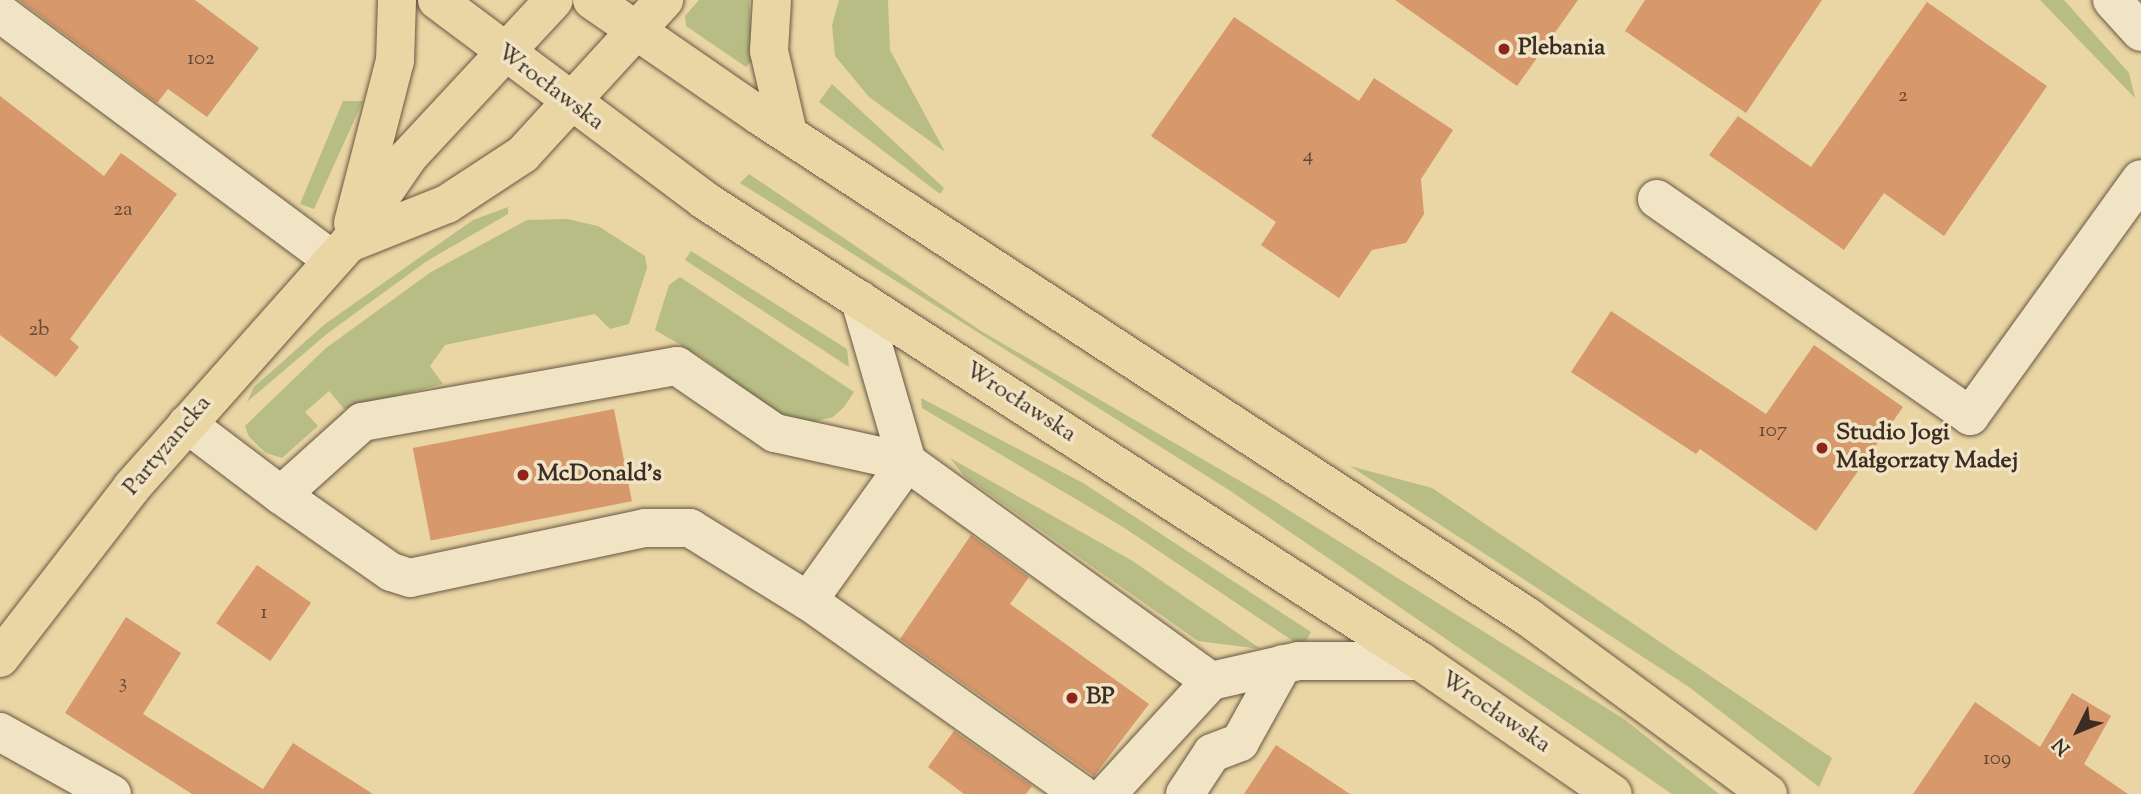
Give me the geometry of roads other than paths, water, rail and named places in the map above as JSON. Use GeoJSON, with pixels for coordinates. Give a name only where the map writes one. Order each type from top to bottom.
{"type":"FeatureCollection","features":[{"type":"Feature","properties":{"kind":"main road"},"geometry":{"type":"LineString","coordinates":[[340,251],[395,61],[397,0]]}},
{"type":"Feature","properties":{"kind":"main road","name":"Wrocławska"},"geometry":{"type":"LineString","coordinates":[[437,0],[567,102],[860,300],[1420,661],[1613,794]]}},
{"type":"Feature","properties":{"kind":"main road","name":"Partyzancka"},"geometry":{"type":"LineString","coordinates":[[0,659],[187,424],[340,251],[408,156],[554,0]]}},
{"type":"Feature","properties":{"kind":"main road"},"geometry":{"type":"LineString","coordinates":[[593,0],[788,134],[1528,617],[1768,794]]}},
{"type":"Feature","properties":{"kind":"main road","name":"Partyzancka"},"geometry":{"type":"LineString","coordinates":[[340,251],[458,198],[523,153],[567,102],[664,0]]}},
{"type":"Feature","properties":{"kind":"main road"},"geometry":{"type":"LineString","coordinates":[[772,0],[769,51],[788,134]]}},
{"type":"Feature","properties":{"kind":"street"},"geometry":{"type":"LineString","coordinates":[[2112,0],[2141,32]]}},
{"type":"Feature","properties":{"kind":"street"},"geometry":{"type":"LineString","coordinates":[[0,13],[340,251]]}},
{"type":"Feature","properties":{"kind":"street"},"geometry":{"type":"LineString","coordinates":[[1657,199],[1970,416],[2141,179]]}},
{"type":"Feature","properties":{"kind":"street"},"geometry":{"type":"LineString","coordinates":[[860,300],[907,462]]}},
{"type":"Feature","properties":{"kind":"street"},"geometry":{"type":"LineString","coordinates":[[281,495],[362,422],[677,366],[775,433],[907,462],[1210,681]]}},
{"type":"Feature","properties":{"kind":"street"},"geometry":{"type":"LineString","coordinates":[[187,424],[281,495],[400,576],[668,526],[710,537],[808,601],[1081,794]]}},
{"type":"Feature","properties":{"kind":"street"},"geometry":{"type":"LineString","coordinates":[[808,601],[907,462]]}},
{"type":"Feature","properties":{"kind":"street"},"geometry":{"type":"LineString","coordinates":[[1107,794],[1210,681],[1283,664],[1420,661]]}},
{"type":"Feature","properties":{"kind":"street"},"geometry":{"type":"LineString","coordinates":[[1185,794],[1212,753],[1240,742],[1283,664]]}},
{"type":"Feature","properties":{"kind":"street"},"geometry":{"type":"LineString","coordinates":[[0,732],[112,794]]}},
{"type":"Feature","properties":{"kind":"place","name":"Plebania"},"geometry":{"type":"Point","coordinates":[1504,49]}},
{"type":"Feature","properties":{"kind":"place","name":"Studio Jogi Małgorzaty Madej"},"geometry":{"type":"Point","coordinates":[1822,448]}},
{"type":"Feature","properties":{"kind":"place","name":"McDonald's"},"geometry":{"type":"Point","coordinates":[523,475]}},
{"type":"Feature","properties":{"kind":"place","name":"BP"},"geometry":{"type":"Point","coordinates":[1072,698]}}]}
